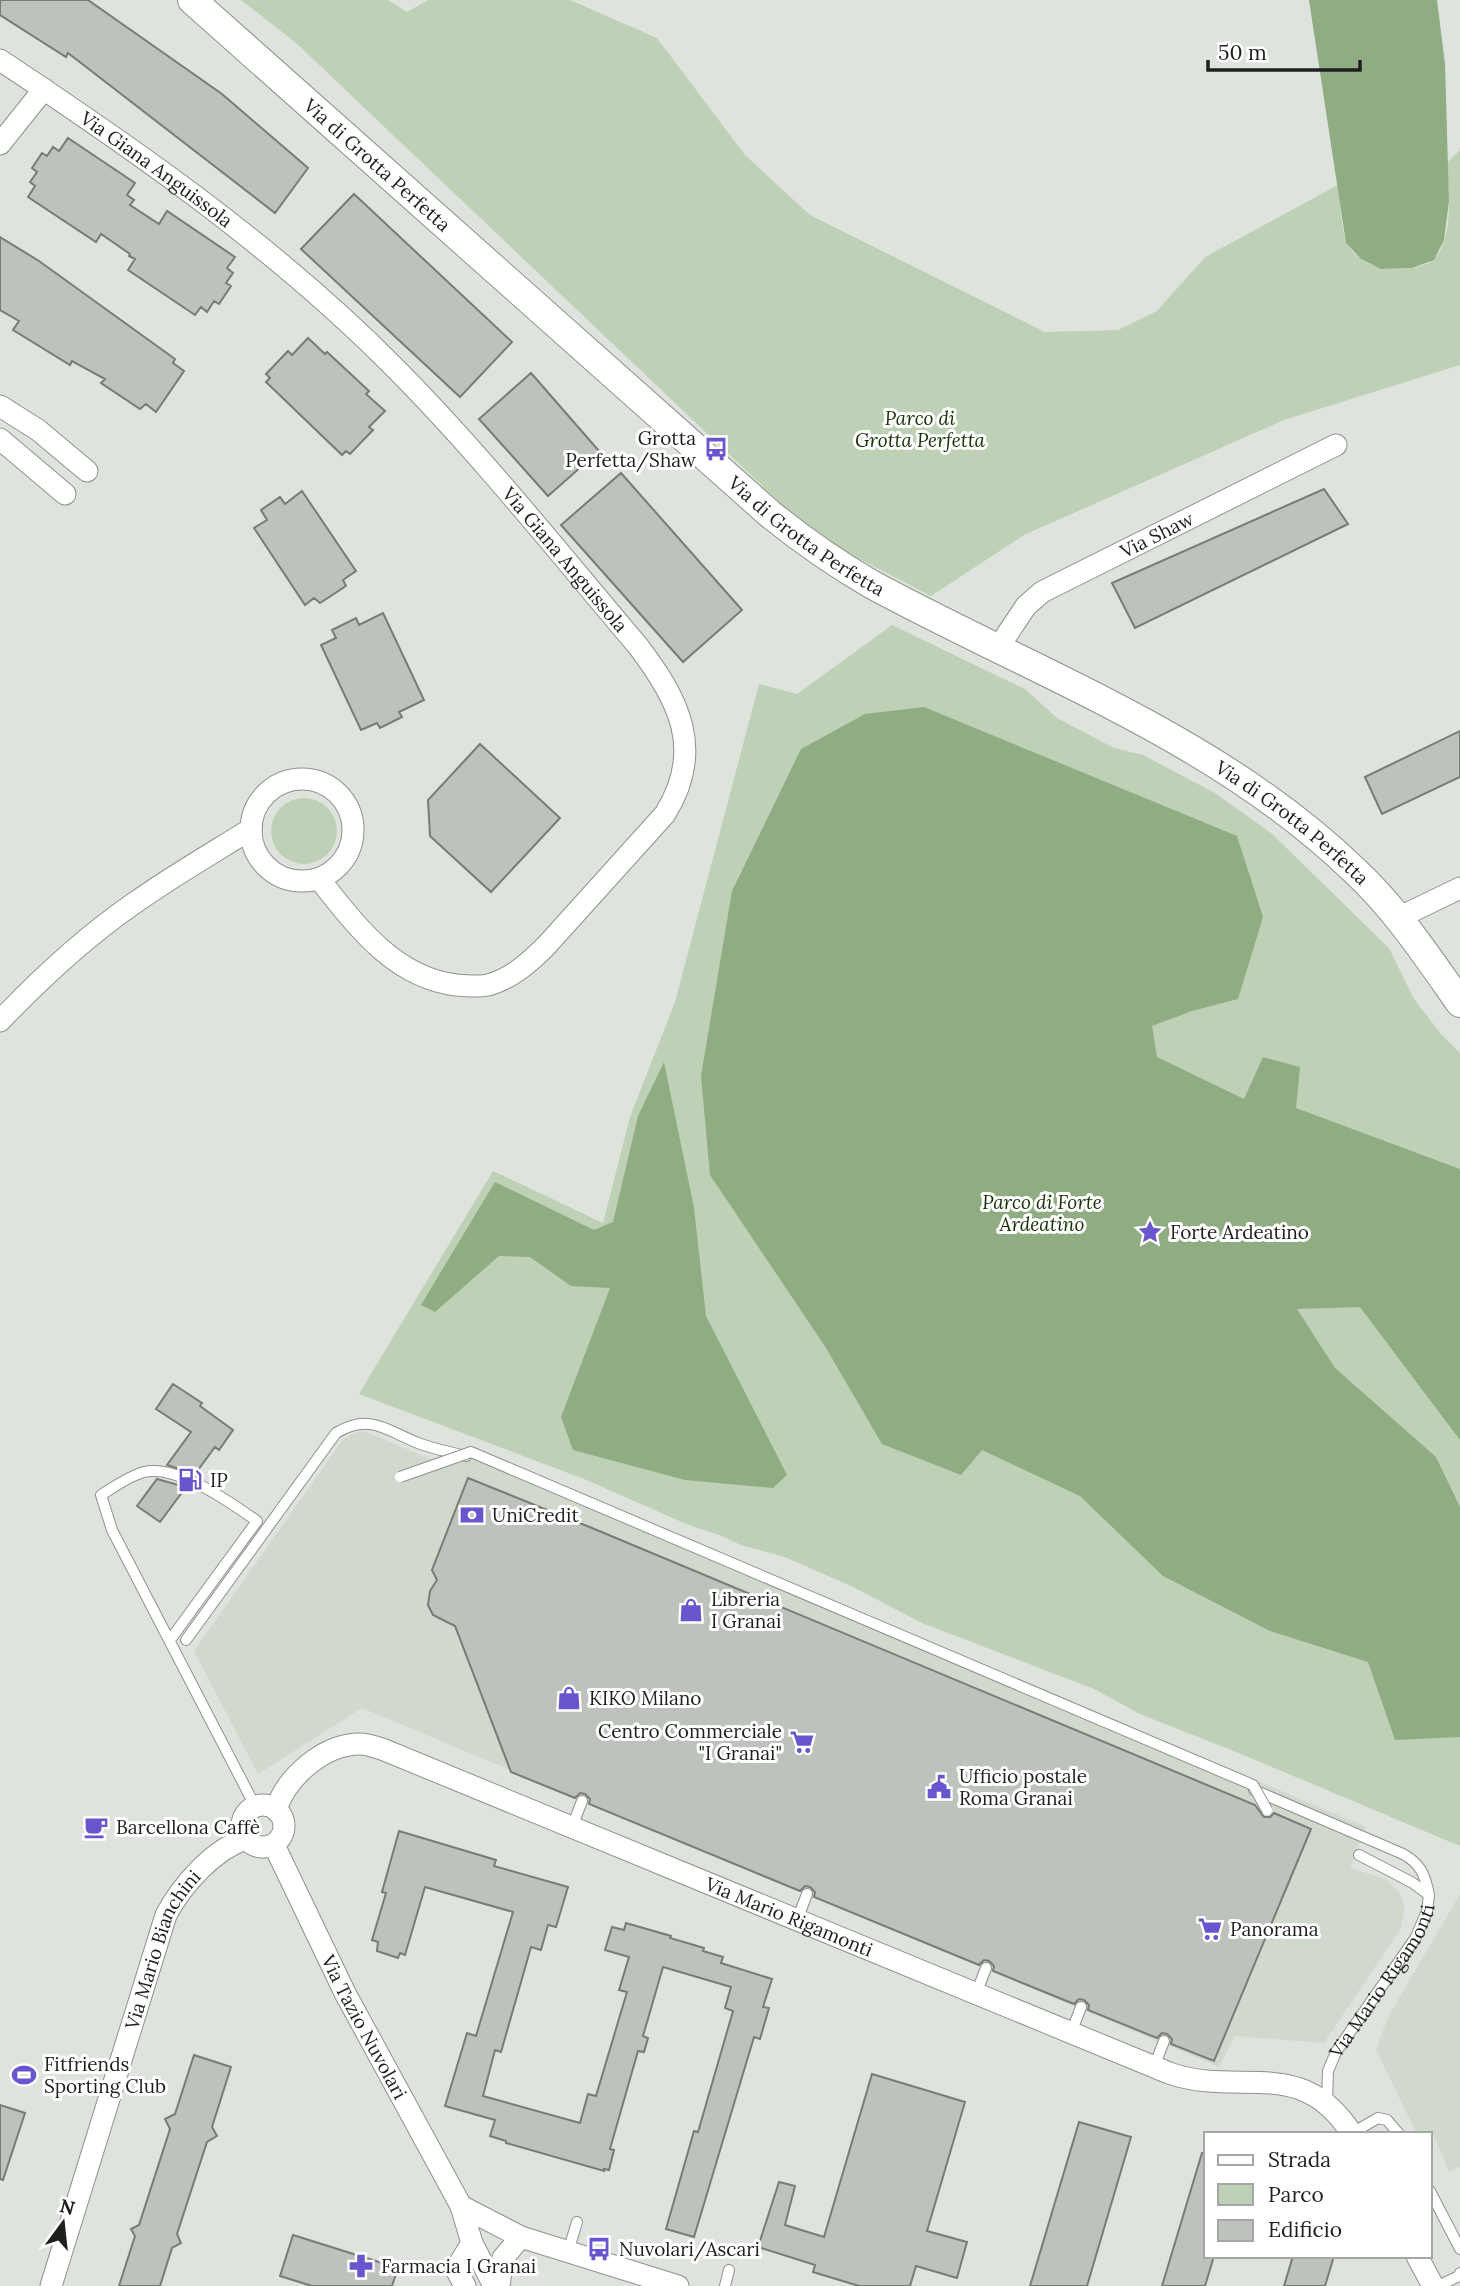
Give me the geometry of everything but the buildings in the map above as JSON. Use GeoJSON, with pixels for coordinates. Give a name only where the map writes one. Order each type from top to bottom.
{"type":"FeatureCollection","features":[{"type":"Feature","properties":{"kind":"street","name":"Via di Grotta Perfetta"},"geometry":{"type":"LineString","coordinates":[[192,0],[795,534],[828,559],[871,584],[1176,740],[1241,779],[1287,811],[1337,853],[1400,917],[1460,1003]]}},
{"type":"Feature","properties":{"kind":"street","name":"Via Giana Anguissola"},"geometry":{"type":"LineString","coordinates":[[0,60],[163,171],[241,231],[310,289],[397,370],[476,456],[638,646],[661,676],[677,708],[684,739],[684,762],[677,791],[665,814],[546,946],[532,960],[502,979],[480,986],[446,984],[403,966],[377,947],[355,925],[319,879]]}},
{"type":"Feature","properties":{"kind":"street"},"geometry":{"type":"LineString","coordinates":[[0,144],[44,89]]}},
{"type":"Feature","properties":{"kind":"street"},"geometry":{"type":"LineString","coordinates":[[0,406],[38,430],[87,471]]}},
{"type":"Feature","properties":{"kind":"street"},"geometry":{"type":"LineString","coordinates":[[0,439],[65,494]]}},
{"type":"Feature","properties":{"kind":"street","name":"Via Shaw"},"geometry":{"type":"LineString","coordinates":[[998,648],[1026,606],[1042,592],[1336,445]]}},
{"type":"Feature","properties":{"kind":"street"},"geometry":{"type":"LineString","coordinates":[[310,779],[332,789],[348,807],[354,831],[352,844],[340,865],[319,879],[295,881],[283,878],[272,872],[256,853],[251,829],[252,817],[264,795],[285,782],[310,779]]}},
{"type":"Feature","properties":{"kind":"street"},"geometry":{"type":"LineString","coordinates":[[0,1021],[67,955],[132,904],[251,829]]}},
{"type":"Feature","properties":{"kind":"street"},"geometry":{"type":"LineString","coordinates":[[1400,917],[1460,888]]}},
{"type":"Feature","properties":{"kind":"street","name":"Via Mario Rigamonti"},"geometry":{"type":"LineString","coordinates":[[265,1808],[279,1798],[318,1758],[338,1749],[363,1744],[382,1749],[1154,2067],[1198,2081],[1261,2081],[1298,2087],[1338,2114],[1351,2132]]}},
{"type":"Feature","properties":{"kind":"street"},"geometry":{"type":"LineString","coordinates":[[265,1808],[282,1817],[284,1824],[283,1832],[274,1845],[266,1848],[258,1847],[245,1839],[241,1824],[248,1810],[265,1808]]}},
{"type":"Feature","properties":{"kind":"street","name":"Via Mario Bianchini"},"geometry":{"type":"LineString","coordinates":[[51,2286],[166,1914],[202,1868],[220,1853],[245,1839]]}},
{"type":"Feature","properties":{"kind":"street","name":"Via Tazio Nuvolari"},"geometry":{"type":"LineString","coordinates":[[274,1845],[345,1993],[461,2206],[472,2243],[494,2286]]}},
{"type":"Feature","properties":{"kind":"street"},"geometry":{"type":"LineString","coordinates":[[461,2206],[521,2238],[678,2286]]}},
{"type":"Feature","properties":{"kind":"street"},"geometry":{"type":"LineString","coordinates":[[499,2286],[503,2258],[521,2238]]}},
{"type":"Feature","properties":{"kind":"street"},"geometry":{"type":"LineString","coordinates":[[466,2286],[456,2269],[472,2243]]}},
{"type":"Feature","properties":{"kind":"street"},"geometry":{"type":"LineString","coordinates":[[1418,2258],[1436,2286]]}},
{"type":"Feature","properties":{"kind":"lane"},"geometry":{"type":"LineString","coordinates":[[186,1640],[336,1433],[350,1425],[382,1426],[420,1444],[497,1466],[1403,1854],[1416,1862],[1424,1872],[1429,1895]]}},
{"type":"Feature","properties":{"kind":"lane"},"geometry":{"type":"LineString","coordinates":[[400,1477],[471,1452],[1253,1785],[1267,1810]]}},
{"type":"Feature","properties":{"kind":"lane"},"geometry":{"type":"LineString","coordinates":[[170,1640],[257,1521],[191,1480],[162,1472],[145,1472],[102,1495],[112,1530],[170,1640],[265,1808]]}},
{"type":"Feature","properties":{"kind":"lane"},"geometry":{"type":"LineString","coordinates":[[572,1827],[582,1801]]}},
{"type":"Feature","properties":{"kind":"lane","name":"Via Mario Rigamonti"},"geometry":{"type":"LineString","coordinates":[[1326,2104],[1328,2071],[1336,2052],[1416,1937],[1427,1911],[1429,1895],[1413,1882],[1359,1855]]}},
{"type":"Feature","properties":{"kind":"lane"},"geometry":{"type":"LineString","coordinates":[[797,1920],[807,1894]]}},
{"type":"Feature","properties":{"kind":"lane"},"geometry":{"type":"LineString","coordinates":[[976,1994],[986,1968]]}},
{"type":"Feature","properties":{"kind":"lane"},"geometry":{"type":"LineString","coordinates":[[1071,2033],[1081,2007]]}},
{"type":"Feature","properties":{"kind":"lane"},"geometry":{"type":"LineString","coordinates":[[1154,2067],[1164,2041]]}},
{"type":"Feature","properties":{"kind":"lane","name":"Via Mario Rigamonti"},"geometry":{"type":"LineString","coordinates":[[1355,2132],[1378,2118],[1387,2120],[1397,2132]]}},
{"type":"Feature","properties":{"kind":"lane"},"geometry":{"type":"LineString","coordinates":[[1432,2195],[1460,2249]]}},
{"type":"Feature","properties":{"kind":"lane"},"geometry":{"type":"LineString","coordinates":[[568,2252],[577,2222]]}},
{"type":"Feature","properties":{"kind":"lane"},"geometry":{"type":"LineString","coordinates":[[724,2286],[729,2270]]}},
{"type":"Feature","properties":{"kind":"lane"},"geometry":{"type":"LineString","coordinates":[[1436,2286],[1460,2273]]}},
{"type":"Feature","properties":{"kind":"shaded area","name":"Centro Commerciale \"I Granai\""},"geometry":{"type":"Polygon","coordinates":[[[364,1431],[435,1461],[470,1446],[1366,1827],[1350,1868],[1386,1879],[1399,1892],[1405,1907],[1401,1928],[1324,2043],[1235,2036],[1219,2067],[362,1708],[258,1774],[194,1651],[342,1441],[354,1433],[364,1431]]]}},
{"type":"Feature","properties":{"kind":"shaded area"},"geometry":{"type":"Polygon","coordinates":[[[1460,1894],[1460,2167],[1449,2172],[1432,2132],[1416,2132],[1376,2050],[1388,2017],[1460,1894]]]}},
{"type":"Feature","properties":{"kind":"green space","name":"Parco di Grotta Perfetta"},"geometry":{"type":"Polygon","coordinates":[[[241,0],[388,0],[407,12],[428,0],[570,0],[657,38],[745,155],[810,215],[1045,332],[1118,330],[1157,311],[1205,257],[1338,185],[1345,239],[1356,255],[1367,263],[1386,269],[1425,264],[1434,259],[1445,239],[1449,213],[1447,163],[1460,150],[1460,365],[1284,420],[1024,535],[931,596],[815,536],[295,42],[241,0]]]}},
{"type":"Feature","properties":{"kind":"green space"},"geometry":{"type":"Polygon","coordinates":[[[1309,0],[1437,0],[1445,64],[1449,201],[1444,240],[1434,260],[1412,268],[1381,269],[1361,259],[1346,243],[1309,0]]]}},
{"type":"Feature","properties":{"kind":"green space","name":"Parco di Forte Ardeatino"},"geometry":{"type":"Polygon","coordinates":[[[892,625],[1025,689],[1057,718],[1114,748],[1143,755],[1215,793],[1271,833],[1389,948],[1414,999],[1441,1034],[1460,1053],[1460,1846],[1140,1714],[1094,1689],[922,1623],[853,1587],[785,1557],[741,1545],[691,1526],[584,1479],[359,1394],[493,1171],[603,1223],[630,1117],[675,1002],[759,684],[797,694],[892,625]]]}},
{"type":"Feature","properties":{"kind":"green space"},"geometry":{"type":"Polygon","coordinates":[[[924,707],[1237,836],[1263,917],[1238,999],[1192,1011],[1152,1026],[1157,1057],[1244,1099],[1263,1057],[1300,1067],[1296,1108],[1460,1169],[1460,1440],[1360,1307],[1297,1309],[1335,1368],[1436,1457],[1460,1507],[1460,1737],[1395,1740],[1368,1662],[1270,1631],[1163,1576],[1080,1496],[982,1450],[961,1475],[882,1444],[826,1348],[710,1175],[701,1076],[732,891],[801,749],[865,714],[924,707]]]}},
{"type":"Feature","properties":{"kind":"green space"},"geometry":{"type":"Polygon","coordinates":[[[304,798],[317,801],[327,808],[334,818],[337,831],[334,844],[327,854],[317,861],[304,864],[291,861],[281,854],[274,844],[271,831],[274,818],[281,808],[291,801],[304,798]]]}},
{"type":"Feature","properties":{"kind":"green space"},"geometry":{"type":"Polygon","coordinates":[[[664,1062],[694,1208],[706,1316],[787,1475],[773,1488],[685,1480],[573,1450],[561,1417],[610,1288],[571,1286],[530,1257],[499,1256],[435,1312],[421,1305],[495,1182],[594,1230],[613,1222],[638,1116],[664,1062]]]}},
{"type":"Feature","properties":{"kind":"place","name":"Grotta Perfetta/Shaw"},"geometry":{"type":"Point","coordinates":[716,449]}},
{"type":"Feature","properties":{"kind":"place","name":"Forte Ardeatino"},"geometry":{"type":"Point","coordinates":[1150,1232]}},
{"type":"Feature","properties":{"kind":"place","name":"IP"},"geometry":{"type":"Point","coordinates":[190,1480]}},
{"type":"Feature","properties":{"kind":"place","name":"UniCredit"},"geometry":{"type":"Point","coordinates":[472,1515]}},
{"type":"Feature","properties":{"kind":"place","name":"Libreria I Granai"},"geometry":{"type":"Point","coordinates":[691,1610]}},
{"type":"Feature","properties":{"kind":"place","name":"KIKO Milano"},"geometry":{"type":"Point","coordinates":[569,1698]}},
{"type":"Feature","properties":{"kind":"place","name":"Centro Commerciale \"I Granai\""},"geometry":{"type":"Point","coordinates":[802,1742]}},
{"type":"Feature","properties":{"kind":"place","name":"Ufficio postale Roma Granai"},"geometry":{"type":"Point","coordinates":[939,1787]}},
{"type":"Feature","properties":{"kind":"place","name":"Barcellona Caffè"},"geometry":{"type":"Point","coordinates":[96,1827]}},
{"type":"Feature","properties":{"kind":"place","name":"Panorama"},"geometry":{"type":"Point","coordinates":[1210,1929]}},
{"type":"Feature","properties":{"kind":"place","name":"Fitfriends Sporting Club"},"geometry":{"type":"Point","coordinates":[24,2075]}},
{"type":"Feature","properties":{"kind":"place","name":"Nuvolari/Ascari"},"geometry":{"type":"Point","coordinates":[599,2249]}},
{"type":"Feature","properties":{"kind":"place","name":"Farmacia I Granai"},"geometry":{"type":"Point","coordinates":[361,2266]}}]}
